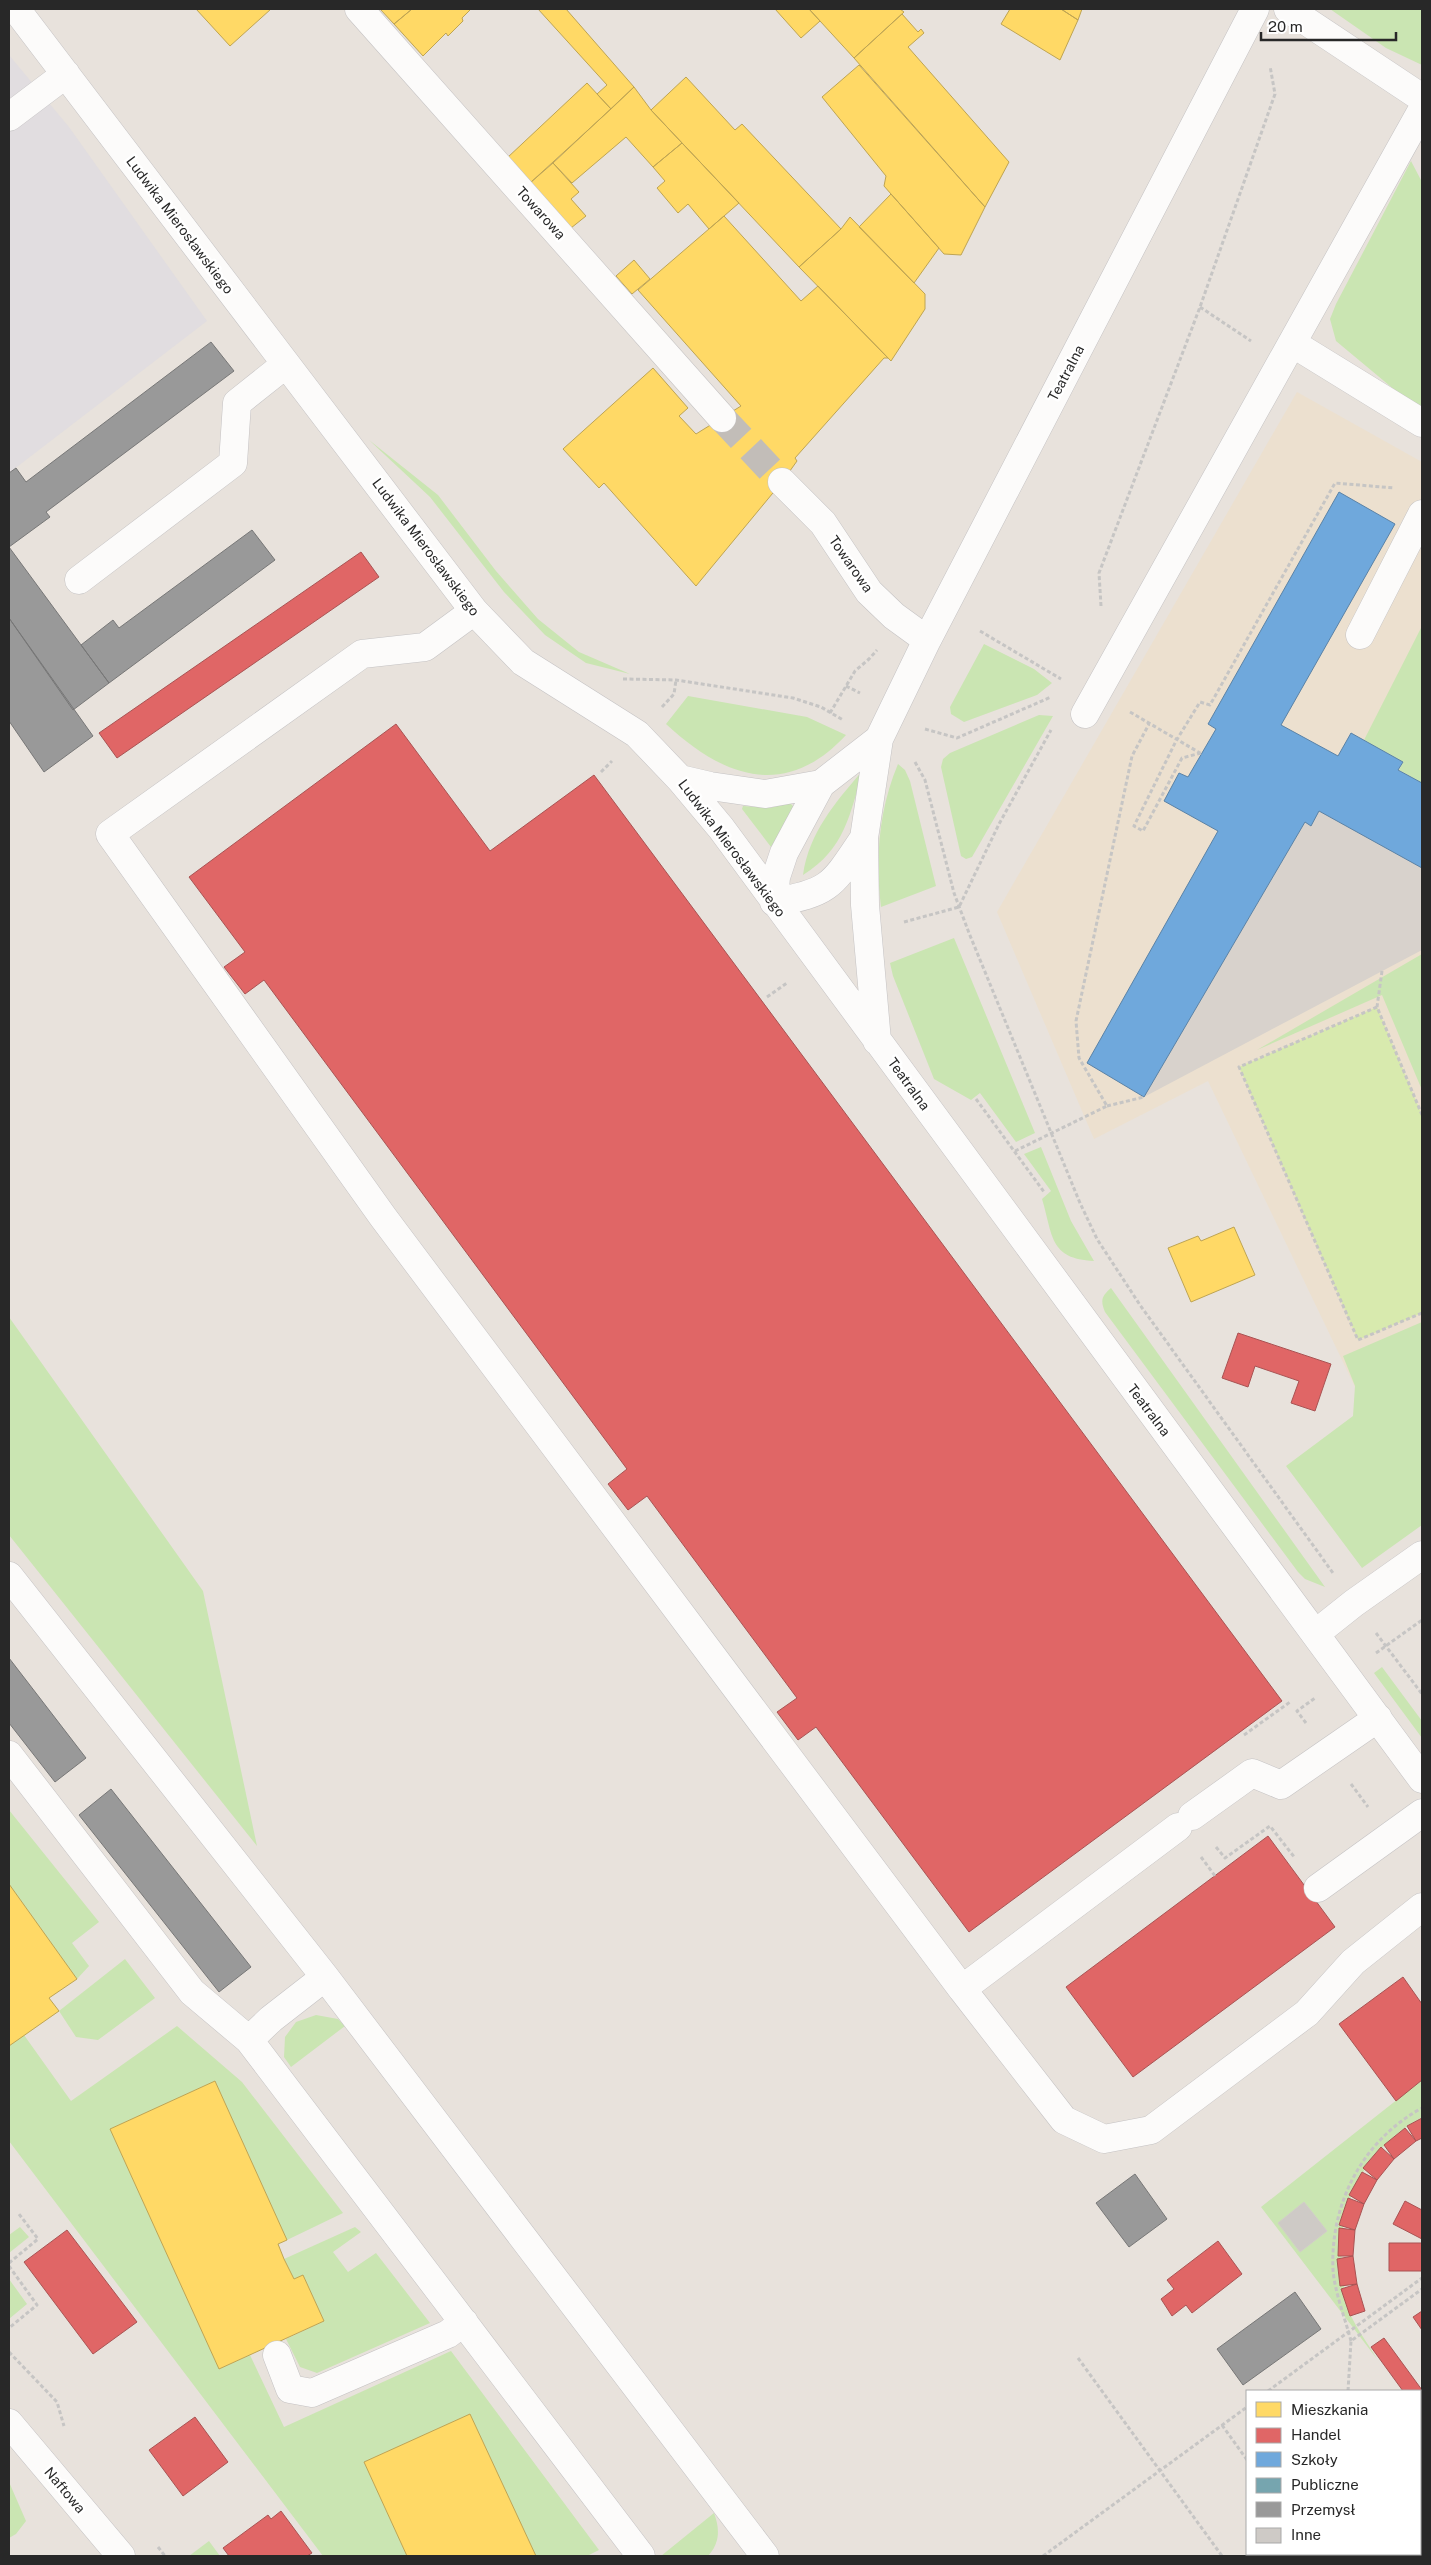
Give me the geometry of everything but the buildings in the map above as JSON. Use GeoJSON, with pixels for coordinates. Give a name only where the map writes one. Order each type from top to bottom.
{"type":"FeatureCollection","features":[{"type":"Feature","properties":{"kind":"street","name":"Ludwika Mierosławskiego"},"geometry":{"type":"LineString","coordinates":[[16,9],[474,611],[523,662],[637,734],[680,779],[721,828],[877,1041]]}},
{"type":"Feature","properties":{"kind":"street","name":"Towarowa"},"geometry":{"type":"LineString","coordinates":[[359,9],[722,418]]}},
{"type":"Feature","properties":{"kind":"street","name":"Teatralna"},"geometry":{"type":"LineString","coordinates":[[879,739],[927,640],[1255,9]]}},
{"type":"Feature","properties":{"kind":"street"},"geometry":{"type":"LineString","coordinates":[[1288,9],[1422,98]]}},
{"type":"Feature","properties":{"kind":"street"},"geometry":{"type":"LineString","coordinates":[[9,117],[66,74]]}},
{"type":"Feature","properties":{"kind":"street"},"geometry":{"type":"LineString","coordinates":[[1085,714],[1422,110]]}},
{"type":"Feature","properties":{"kind":"street"},"geometry":{"type":"LineString","coordinates":[[1292,343],[1422,423]]}},
{"type":"Feature","properties":{"kind":"street"},"geometry":{"type":"LineString","coordinates":[[79,580],[233,463],[237,403],[286,364]]}},
{"type":"Feature","properties":{"kind":"street","name":"Towarowa"},"geometry":{"type":"LineString","coordinates":[[782,482],[823,523],[869,592],[894,616],[927,640]]}},
{"type":"Feature","properties":{"kind":"street"},"geometry":{"type":"LineString","coordinates":[[1360,634],[1422,514]]}},
{"type":"Feature","properties":{"kind":"street"},"geometry":{"type":"LineString","coordinates":[[474,611],[425,646],[362,654],[110,834],[384,1218],[962,1988],[1064,2120],[1104,2139],[1151,2130],[1307,2013],[1354,1962],[1422,1908]]}},
{"type":"Feature","properties":{"kind":"street"},"geometry":{"type":"LineString","coordinates":[[864,838],[826,889],[805,897],[774,902],[776,878],[784,853],[821,784],[879,739]]}},
{"type":"Feature","properties":{"kind":"street"},"geometry":{"type":"LineString","coordinates":[[877,1041],[865,905],[864,838],[879,739]]}},
{"type":"Feature","properties":{"kind":"street"},"geometry":{"type":"LineString","coordinates":[[680,779],[710,786],[765,794],[821,784]]}},
{"type":"Feature","properties":{"kind":"street","name":"Teatralna"},"geometry":{"type":"LineString","coordinates":[[877,1041],[1422,1779]]}},
{"type":"Feature","properties":{"kind":"street"},"geometry":{"type":"LineString","coordinates":[[1315,1634],[1354,1603],[1422,1556]]}},
{"type":"Feature","properties":{"kind":"street"},"geometry":{"type":"LineString","coordinates":[[9,1576],[325,1977],[752,2552]]}},
{"type":"Feature","properties":{"kind":"street"},"geometry":{"type":"LineString","coordinates":[[962,1988],[1252,1773],[1281,1785],[1378,1718]]}},
{"type":"Feature","properties":{"kind":"street"},"geometry":{"type":"LineString","coordinates":[[9,1755],[192,1992],[250,2040],[642,2556]]}},
{"type":"Feature","properties":{"kind":"street"},"geometry":{"type":"LineString","coordinates":[[1318,1888],[1422,1813]]}},
{"type":"Feature","properties":{"kind":"street"},"geometry":{"type":"LineString","coordinates":[[250,2040],[271,2019],[325,1977]]}},
{"type":"Feature","properties":{"kind":"street"},"geometry":{"type":"LineString","coordinates":[[277,2355],[290,2389],[312,2393],[448,2334],[464,2322]]}},
{"type":"Feature","properties":{"kind":"street","name":"Naftowa"},"geometry":{"type":"LineString","coordinates":[[9,2423],[122,2556]]}},
{"type":"Feature","properties":{"kind":"path"},"geometry":{"type":"LineString","coordinates":[[1102,612],[1099,573],[1200,306],[1275,94],[1270,66]]}},
{"type":"Feature","properties":{"kind":"path"},"geometry":{"type":"LineString","coordinates":[[1200,306],[1258,346]]}},
{"type":"Feature","properties":{"kind":"path"},"geometry":{"type":"LineString","coordinates":[[1107,1106],[1079,1058],[1076,1021],[1132,756],[1149,724],[1176,741],[1201,753],[1182,758],[1143,831],[1134,826],[1176,741],[1200,702],[1210,705],[1335,483],[1394,488],[1401,492]]}},
{"type":"Feature","properties":{"kind":"path"},"geometry":{"type":"LineString","coordinates":[[676,680],[793,698],[814,704],[830,713],[855,671],[873,656],[894,616]]}},
{"type":"Feature","properties":{"kind":"path"},"geometry":{"type":"LineString","coordinates":[[932,732],[957,738],[1057,695]]}},
{"type":"Feature","properties":{"kind":"path"},"geometry":{"type":"LineString","coordinates":[[919,767],[925,780],[959,907],[1089,1224],[1140,1306],[1354,1603],[1422,1694]]}},
{"type":"Feature","properties":{"kind":"path"},"geometry":{"type":"LineString","coordinates":[[1382,971],[1377,1007],[1422,1115]]}},
{"type":"Feature","properties":{"kind":"path"},"geometry":{"type":"LineString","coordinates":[[1377,1007],[1239,1067],[1358,1340],[1422,1313]]}},
{"type":"Feature","properties":{"kind":"path"},"geometry":{"type":"LineString","coordinates":[[1014,1151],[1052,1135],[1107,1106],[1144,1097]]}},
{"type":"Feature","properties":{"kind":"path"},"geometry":{"type":"LineString","coordinates":[[976,1099],[1044,1192]]}},
{"type":"Feature","properties":{"kind":"path"},"geometry":{"type":"LineString","coordinates":[[1243,1736],[1290,1702]]}},
{"type":"Feature","properties":{"kind":"path"},"geometry":{"type":"LineString","coordinates":[[1297,1711],[1389,1836]]}},
{"type":"Feature","properties":{"kind":"path"},"geometry":{"type":"LineString","coordinates":[[1185,1822],[1225,1858],[1270,1826],[1318,1888]]}},
{"type":"Feature","properties":{"kind":"path"},"geometry":{"type":"LineString","coordinates":[[1348,2390],[1351,2340],[1333,2271],[1337,2214],[1358,2166],[1403,2119],[1422,2108]]}},
{"type":"Feature","properties":{"kind":"path"},"geometry":{"type":"LineString","coordinates":[[9,2328],[37,2305],[9,2264],[38,2239],[18,2214]]}},
{"type":"Feature","properties":{"kind":"path"},"geometry":{"type":"LineString","coordinates":[[1269,2390],[1422,2278]]}},
{"type":"Feature","properties":{"kind":"path"},"geometry":{"type":"LineString","coordinates":[[1351,2340],[1422,2289]]}},
{"type":"Feature","properties":{"kind":"path"},"geometry":{"type":"LineString","coordinates":[[1078,2358],[1222,2556]]}},
{"type":"Feature","properties":{"kind":"path"},"geometry":{"type":"LineString","coordinates":[[1044,2556],[1246,2407]]}},
{"type":"Feature","properties":{"kind":"path"},"geometry":{"type":"LineString","coordinates":[[1222,2425],[1246,2459]]}},
{"type":"Feature","properties":{"kind":"shaded area"},"geometry":{"type":"Polygon","coordinates":[[[9,55],[69,127],[207,321],[9,473],[9,55]]]}},
{"type":"Feature","properties":{"kind":"shaded area"},"geometry":{"type":"Polygon","coordinates":[[[1297,392],[1422,462],[1422,1356],[1355,1387],[1208,1081],[1094,1139],[997,912],[1297,392]]]}},
{"type":"Feature","properties":{"kind":"shaded area"},"geometry":{"type":"Polygon","coordinates":[[[1319,811],[1422,868],[1422,950],[1144,1097],[1305,822],[1319,811]]]}},
{"type":"Feature","properties":{"kind":"green space"},"geometry":{"type":"Polygon","coordinates":[[[1330,9],[1422,9],[1422,65],[1386,48],[1330,9]]]}},
{"type":"Feature","properties":{"kind":"green space"},"geometry":{"type":"Polygon","coordinates":[[[1411,161],[1422,182],[1422,411],[1336,341],[1330,319],[1336,304],[1411,161]]]}},
{"type":"Feature","properties":{"kind":"green space"},"geometry":{"type":"Polygon","coordinates":[[[369,440],[438,495],[496,571],[538,619],[579,652],[630,674],[586,663],[545,635],[504,592],[430,497],[369,440]]]}},
{"type":"Feature","properties":{"kind":"green space"},"geometry":{"type":"Polygon","coordinates":[[[1422,626],[1422,783],[1399,770],[1403,762],[1364,740],[1422,626]]]}},
{"type":"Feature","properties":{"kind":"green space"},"geometry":{"type":"Polygon","coordinates":[[[984,644],[1034,669],[1052,683],[1037,695],[964,722],[951,714],[950,707],[984,644]]]}},
{"type":"Feature","properties":{"kind":"green space"},"geometry":{"type":"Polygon","coordinates":[[[688,696],[807,717],[846,735],[823,755],[801,768],[778,774],[755,774],[733,768],[710,758],[688,743],[666,724],[688,696]]]}},
{"type":"Feature","properties":{"kind":"green space"},"geometry":{"type":"Polygon","coordinates":[[[1039,715],[1053,716],[972,857],[966,859],[961,856],[941,767],[943,759],[950,753],[1039,715]]]}},
{"type":"Feature","properties":{"kind":"green space"},"geometry":{"type":"Polygon","coordinates":[[[898,764],[905,770],[910,781],[936,886],[881,907],[878,870],[880,834],[886,798],[898,764]]]}},
{"type":"Feature","properties":{"kind":"green space"},"geometry":{"type":"Polygon","coordinates":[[[863,770],[849,816],[837,842],[817,865],[803,875],[811,845],[825,818],[863,770]]]}},
{"type":"Feature","properties":{"kind":"green space"},"geometry":{"type":"Polygon","coordinates":[[[789,802],[795,808],[771,847],[742,809],[743,806],[770,808],[789,802]]]}},
{"type":"Feature","properties":{"kind":"green space"},"geometry":{"type":"Polygon","coordinates":[[[954,938],[1035,1133],[1016,1142],[980,1093],[971,1100],[934,1079],[893,976],[890,963],[954,938]]]}},
{"type":"Feature","properties":{"kind":"green space"},"geometry":{"type":"Polygon","coordinates":[[[1422,954],[1422,1090],[1382,995],[1257,1050],[1422,954]]]}},
{"type":"Feature","properties":{"kind":"green space"},"geometry":{"type":"Polygon","coordinates":[[[1377,1007],[1422,1115],[1422,1313],[1358,1340],[1239,1067],[1377,1007]]]}},
{"type":"Feature","properties":{"kind":"green space"},"geometry":{"type":"Polygon","coordinates":[[[1041,1147],[1071,1221],[1094,1261],[1068,1256],[1055,1243],[1042,1199],[1051,1191],[1024,1154],[1041,1147]]]}},
{"type":"Feature","properties":{"kind":"green space"},"geometry":{"type":"Polygon","coordinates":[[[1111,1288],[1325,1587],[1305,1579],[1298,1572],[1105,1312],[1103,1298],[1111,1288]]]}},
{"type":"Feature","properties":{"kind":"green space"},"geometry":{"type":"Polygon","coordinates":[[[9,1317],[203,1591],[257,1846],[9,1535],[9,1317]]]}},
{"type":"Feature","properties":{"kind":"green space"},"geometry":{"type":"Polygon","coordinates":[[[1422,1322],[1422,1525],[1362,1568],[1286,1466],[1353,1416],[1355,1386],[1343,1356],[1422,1322]]]}},
{"type":"Feature","properties":{"kind":"green space"},"geometry":{"type":"Polygon","coordinates":[[[1382,1667],[1422,1721],[1422,1738],[1374,1673],[1382,1667]]]}},
{"type":"Feature","properties":{"kind":"green space"},"geometry":{"type":"Polygon","coordinates":[[[9,1810],[99,1922],[72,1943],[89,1966],[77,1979],[9,1884],[9,1810]]]}},
{"type":"Feature","properties":{"kind":"green space"},"geometry":{"type":"Polygon","coordinates":[[[125,1959],[155,1998],[98,2040],[76,2037],[59,2011],[125,1959]]]}},
{"type":"Feature","properties":{"kind":"green space"},"geometry":{"type":"Polygon","coordinates":[[[316,2015],[338,2019],[345,2026],[291,2067],[284,2057],[285,2037],[296,2022],[316,2015]]]}},
{"type":"Feature","properties":{"kind":"green space"},"geometry":{"type":"Polygon","coordinates":[[[177,2026],[242,2082],[343,2213],[287,2240],[215,2081],[110,2129],[219,2369],[250,2355],[284,2427],[451,2351],[599,2550],[587,2556],[536,2556],[470,2414],[364,2462],[407,2556],[323,2556],[9,2141],[9,2046],[24,2035],[71,2101],[177,2026]]]}},
{"type":"Feature","properties":{"kind":"green space"},"geometry":{"type":"Polygon","coordinates":[[[1422,2080],[1422,2117],[1401,2131],[1368,2164],[1348,2205],[1343,2227],[1341,2251],[1346,2302],[1356,2326],[1377,2359],[1261,2207],[1422,2080]]]}},
{"type":"Feature","properties":{"kind":"green space"},"geometry":{"type":"Polygon","coordinates":[[[20,2227],[29,2237],[9,2253],[9,2235],[20,2227]]]}},
{"type":"Feature","properties":{"kind":"green space"},"geometry":{"type":"Polygon","coordinates":[[[355,2227],[361,2232],[333,2252],[348,2272],[376,2253],[430,2323],[317,2373],[300,2367],[286,2339],[324,2321],[303,2275],[294,2279],[284,2259],[355,2227]]]}},
{"type":"Feature","properties":{"kind":"green space"},"geometry":{"type":"Polygon","coordinates":[[[9,2279],[27,2304],[9,2319],[9,2279]]]}},
{"type":"Feature","properties":{"kind":"green space"},"geometry":{"type":"Polygon","coordinates":[[[9,2482],[26,2521],[16,2534],[9,2538],[9,2482]]]}},
{"type":"Feature","properties":{"kind":"green space"},"geometry":{"type":"Polygon","coordinates":[[[714,2513],[718,2536],[715,2546],[708,2556],[661,2556],[714,2513]]]}},
{"type":"Feature","properties":{"kind":"green space"},"geometry":{"type":"Polygon","coordinates":[[[209,2541],[220,2556],[189,2556],[209,2541]]]}},
{"type":"Feature","properties":{"kind":"tunnel"},"geometry":{"type":"LineString","coordinates":[[722,418],[782,482]]}}]}
